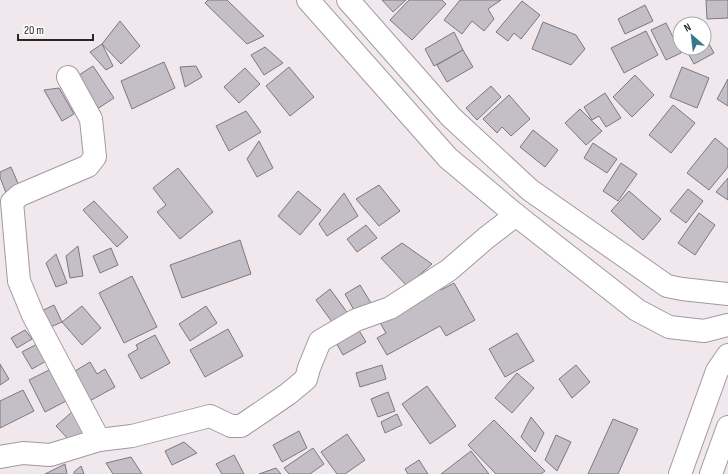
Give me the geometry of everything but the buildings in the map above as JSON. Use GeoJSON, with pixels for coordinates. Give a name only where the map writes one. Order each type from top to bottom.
{"type":"FeatureCollection","features":[{"type":"Feature","properties":{"kind":"street"},"geometry":{"type":"LineString","coordinates":[[308,0],[448,158],[516,216],[637,310],[669,326],[704,331],[728,325]]}},
{"type":"Feature","properties":{"kind":"street"},"geometry":{"type":"LineString","coordinates":[[348,0],[451,117],[530,190],[667,286],[728,294]]}},
{"type":"Feature","properties":{"kind":"street"},"geometry":{"type":"LineString","coordinates":[[68,77],[91,119],[94,157],[88,166],[20,195],[12,202],[19,281],[33,315],[99,440]]}},
{"type":"Feature","properties":{"kind":"street"},"geometry":{"type":"LineString","coordinates":[[0,457],[23,453],[50,455],[99,440],[132,436],[210,416],[232,426],[241,426],[288,394],[306,379],[320,342],[356,320],[390,308],[442,274],[516,216]]}},
{"type":"Feature","properties":{"kind":"street"},"geometry":{"type":"LineString","coordinates":[[680,474],[717,371],[728,355]]}},
{"type":"Feature","properties":{"kind":"street"},"geometry":{"type":"LineString","coordinates":[[711,474],[728,427]]}}]}
